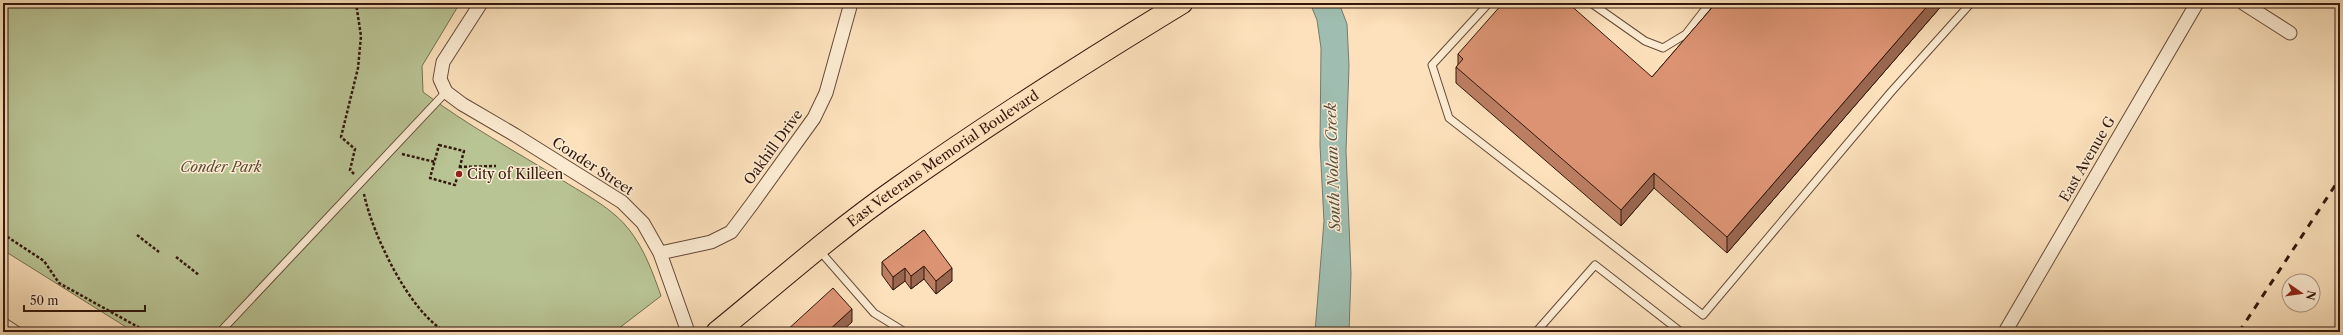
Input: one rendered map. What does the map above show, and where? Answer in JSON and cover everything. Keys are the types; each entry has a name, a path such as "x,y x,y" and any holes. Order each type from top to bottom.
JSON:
{"main road":[{"name":"East Veterans Memorial Boulevard","path":"717,332 817,248 895,189 1056,80 1182,3"}],"street":[{"path":"446,92 440,79 443,62 481,3"},
{"name":"Oakhill Drive","path":"660,254 711,242 731,232 814,118 826,93 850,3"},
{"name":"East Avenue G","path":"2005,332 2197,3"},
{"path":"2243,3 2290,33"},
{"name":"Conder Street","path":"446,92 462,104 516,135 622,202 643,223 660,254 688,332"}],"lane":[{"path":"1489,3 1432,65 1449,118 1703,315 1891,92 1971,3"},
{"path":"1591,3 1644,42 1663,48 1686,34 1710,3"},
{"path":"220,332 446,92"},
{"path":"817,248 874,312 905,332"},
{"path":"1536,332 1595,265 1681,332"},
{"path":"3,321 20,332"}],"path":[{"path":"439,145 464,151 460,167 455,185 430,178 439,145"},
{"path":"392,151 435,162"},
{"path":"460,167 496,166"},
{"path":"3,234 44,261 59,283 147,332"},
{"path":"138,236 159,252"},
{"path":"176,258 199,275"}],"green space":[{"name":"Conder Park","path":"3,3 460,3 422,66 423,92 474,127 589,196 615,215 631,232 643,252 661,296 614,332 134,332 3,250"}],"water":[{"name":"South Nolan Creek","path":"1310,3 1339,3 1347,24 1349,66 1346,151 1351,274 1349,332 1315,332 1324,221 1320,145 1321,48 1317,20"}],"building":[{"path":"1503,3 1568,3 1652,77 1716,3 1930,3 1727,237 1654,173 1621,210 1456,67 1463,59 1458,54"},
{"path":"924,230 952,268 936,281 924,266 911,276 905,268 893,277 882,262"},
{"path":"833,288 852,309 827,332 785,332"}],"railway":[{"path":"2239,332 2340,178"}],"place":[{"name":"City of Killeen","path":"459,174"}]}
